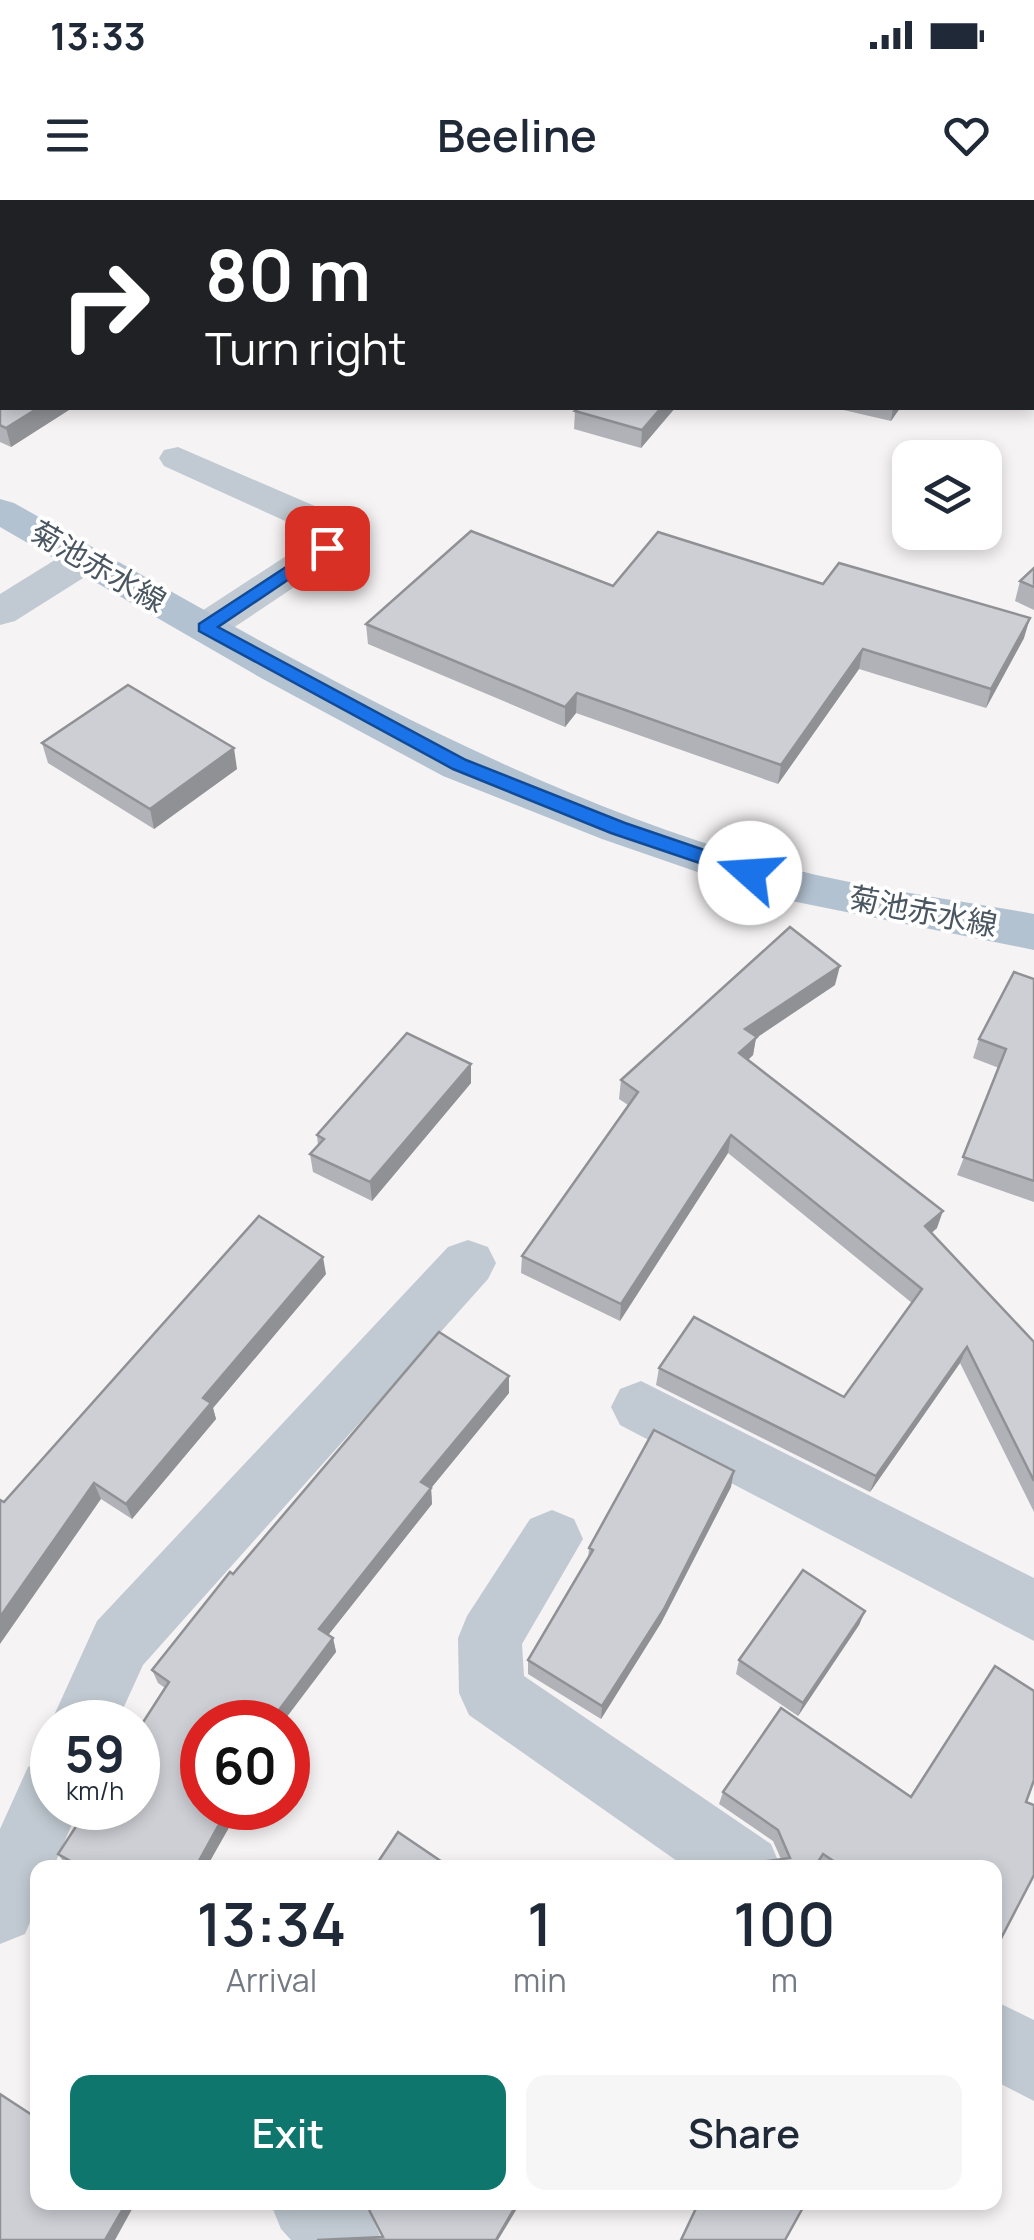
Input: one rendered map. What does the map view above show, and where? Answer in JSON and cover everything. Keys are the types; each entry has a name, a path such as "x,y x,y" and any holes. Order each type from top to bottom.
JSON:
{"main road":[{"name":"菊池赤水線","path":"0,511 459,765 618,828 784,884 1034,932"}],"street":[{"path":"178,458 324,524 327,548 206,628"},
{"path":"0,612 84,559"},
{"path":"94,1700 120,1642 468,1264"},
{"path":"641,1407 1034,1611"},
{"path":"552,1539 490,1638 492,1693 735,1860"},
{"path":"0,1909 35,1830"},
{"path":"1002,2042 1034,2064"},
{"path":"315,2210 343,2240"}],"building":[{"path":"0,410 35,410 6,428 0,425"},
{"path":"576,410 659,410 642,430"},
{"path":"471,531 613,586 658,532 823,584 839,563 1030,618 991,689 863,649 781,765 577,693 565,707 366,624"},
{"path":"1034,568 1034,587 1020,581"},
{"path":"128,685 234,748 150,809 42,743"},
{"path":"790,927 840,966 745,1029 757,1037 739,1053 943,1211 925,1226 1034,1342 1034,1481 967,1347 876,1476 659,1368 694,1317 844,1397 922,1289 731,1135 621,1304 522,1256 638,1092 621,1080"},
{"path":"1014,972 1034,979 1034,1181 963,1157 1006,1049 979,1039"},
{"path":"407,1033 471,1064 370,1182 310,1154 324,1139 317,1135"},
{"path":"259,1216 323,1257 203,1398 211,1403 126,1504 94,1483 0,1617 0,1500 4,1502"},
{"path":"439,1332 509,1376 421,1482 431,1488 319,1629 333,1638 286,1700 180,1700 180,1830 216,1830 199,1860 69,1860 58,1854 74,1830 160,1830 157,1700 169,1682 152,1670 230,1572 233,1574"},
{"path":"654,1430 734,1471 664,1609 602,1706 528,1660 593,1550 589,1548"},
{"path":"803,1570 865,1611 803,1703 739,1660"},
{"path":"995,1666 1034,1691 1034,1780 1026,1802 1034,1805 1034,1875 1002,1937 1002,1860 832,1860 823,1854 819,1860 775,1860 790,1858 778,1830 723,1792 781,1708 911,1797"},
{"path":"398,1832 439,1860 379,1860"},
{"path":"0,2094 30,2114 30,2210 122,2210 105,2240 0,2240"},
{"path":"369,2210 513,2210 496,2240 317,2240 383,2237"},
{"path":"695,2210 802,2210 785,2240 681,2240"}],"route":[{"path":"327,548 206,628 459,765 618,828 750,873"}]}
